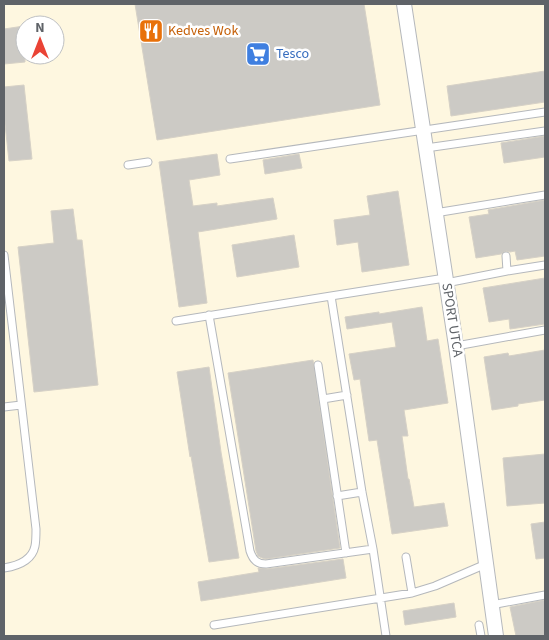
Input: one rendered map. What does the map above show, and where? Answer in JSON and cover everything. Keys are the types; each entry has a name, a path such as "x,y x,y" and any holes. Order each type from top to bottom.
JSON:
{"street":[{"name":"SPORT UTCA","path":"404,4 456,346 496,636"}],"lane":[{"path":"230,159 545,112"},
{"path":"426,148 545,131"},
{"path":"128,165 148,162"},
{"path":"435,213 545,195"},
{"path":"4,255 36,530 35,547 31,556 20,565 4,568"},
{"path":"506,256 507,271"},
{"path":"176,321 545,265"},
{"path":"331,296 386,636"},
{"path":"208,315 250,551 254,559 261,564 266,564 373,549"},
{"path":"456,346 545,330"},
{"path":"318,365 346,553"},
{"path":"323,399 347,395"},
{"path":"4,408 21,406"},
{"path":"337,496 362,492"},
{"path":"406,557 412,592"},
{"path":"214,625 412,592 435,586 486,564"},
{"path":"491,605 545,595"},
{"path":"479,625 480,636"}],"shaded area":[{"path":"4,4 545,4 545,636 4,636"}],"building":[{"name":"Tesco","path":"135,4 364,4 380,105 157,140"},
{"path":"15,27 15,63 4,64 4,29"},
{"path":"545,71 545,102 451,116 447,86"},
{"path":"24,85 32,159 9,161 4,115 4,87"},
{"path":"545,136 545,157 504,163 501,143"},
{"path":"217,154 220,175 189,180 193,206 217,203 217,206 273,198 277,219 198,232 207,303 179,307 159,162"},
{"path":"299,154 302,168 265,174 263,160"},
{"path":"398,191 409,265 362,272 358,242 337,245 334,220 370,215 367,196"},
{"path":"545,200 545,256 517,260 515,251 506,251 501,254 476,258 469,217 489,214 488,210"},
{"path":"73,209 77,240 82,240 98,385 34,392 18,247 54,243 51,211"},
{"path":"294,235 299,267 237,277 232,245"},
{"path":"545,278 545,324 510,329 509,319 489,322 483,288"},
{"path":"422,307 427,341 438,339 448,403 404,410 408,436 402,436 414,507 444,503 448,526 392,534 377,440 369,441 360,379 354,380 349,354 396,347 392,322 347,329 345,317"},
{"path":"545,350 545,400 492,410 484,357 508,353 509,356"},
{"path":"313,360 340,548 266,559 258,556 256,551 228,373"},
{"path":"209,367 239,558 209,562 177,372"},
{"path":"545,454 545,503 507,506 503,458"},
{"path":"545,522 545,558 536,559 531,524"},
{"path":"343,559 346,578 201,601 198,582 259,572 258,568 267,569"},
{"path":"545,600 545,636 516,636 510,607"},
{"path":"454,603 456,617 405,625 403,611"}],"place":[{"name":"Kedves Wok","path":"151,31"},
{"name":"Tesco","path":"258,54"}]}
